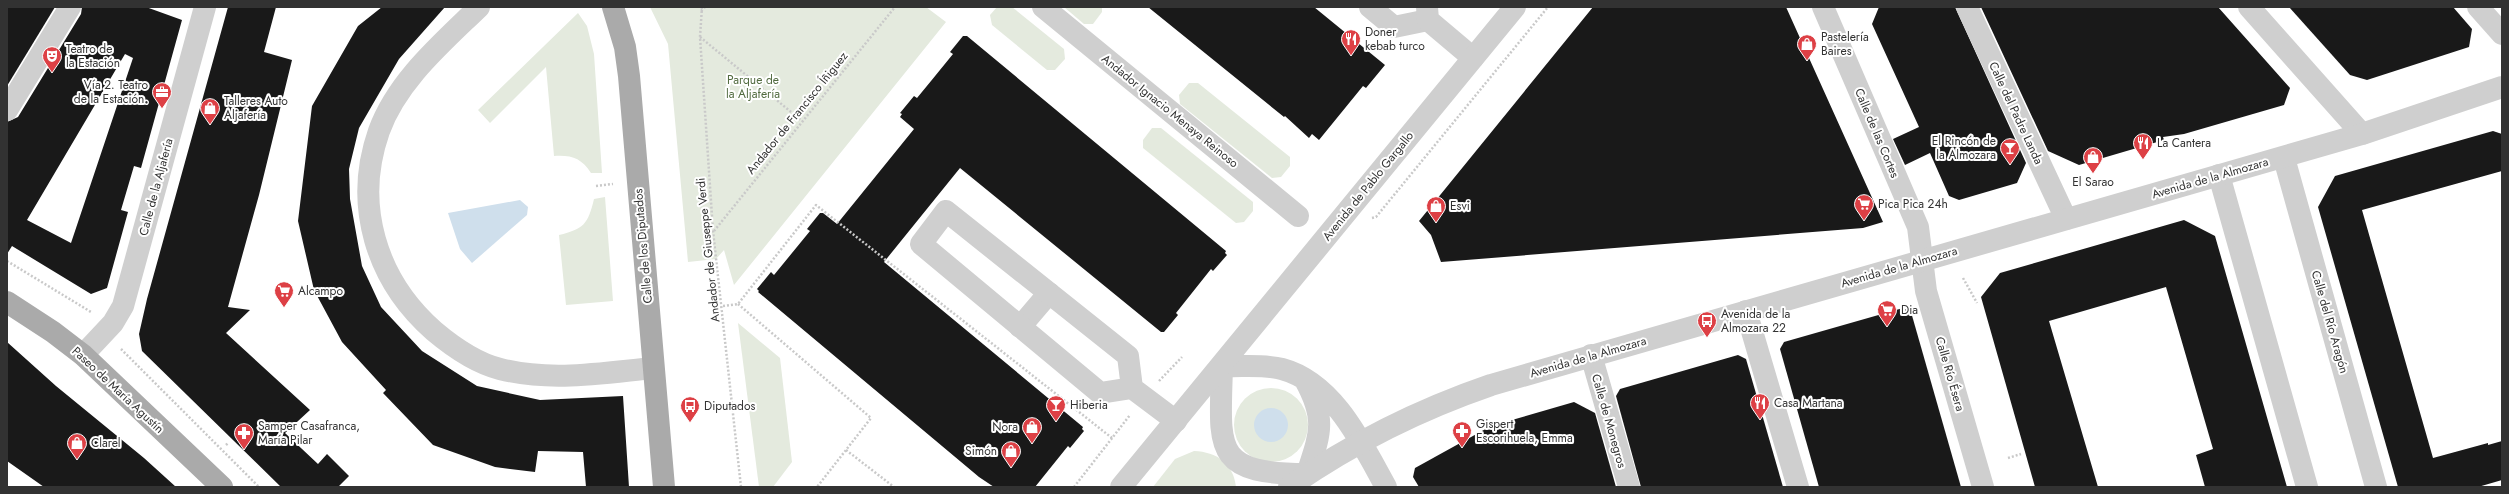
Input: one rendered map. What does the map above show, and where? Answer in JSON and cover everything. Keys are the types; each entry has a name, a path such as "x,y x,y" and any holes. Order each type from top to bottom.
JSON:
{"main road":[{"name":"Calle de los Diputados","path":"613,7 622,33 629,76 664,487"},
{"name":"Paseo de María Agustín","path":"7,302 53,332 83,355 222,487"}],"street":[{"path":"7,110 70,7"},
{"name":"Calle de la Aljafería","path":"83,355 113,323 122,306 204,7"},
{"path":"479,7 410,79 390,108 380,130 372,157 370,205 374,238 387,273 408,305 445,341 479,361 498,369 536,376 554,377 653,368"},
{"name":"Andador Ignacio Menaya Reinoso","path":"1042,7 1298,216"},
{"path":"1370,7 1394,27 1427,14 1473,58"},
{"name":"Avenida de Pablo Gargallo","path":"1121,487 1222,366 1515,7"},
{"name":"Calle de las Cortes","path":"1823,7 1918,227 1921,261"},
{"name":"Calle del Padre Landa","path":"1967,7 2066,219"},
{"path":"2249,7 2362,134"},
{"path":"2478,7 2502,34"},
{"name":"Avenida de la Almozara","path":"1289,487 1307,474 1398,421 1455,397 1591,356 2066,219 2284,158 2362,134 2502,87"},
{"name":"Calle del Río Aragón","path":"2284,158 2376,487"},
{"path":"2219,176 2307,487"},
{"path":"1132,388 1128,356 946,212 921,244 1100,393 1132,388 1176,421"},
{"name":"Calle Río Ésera","path":"1921,261 1926,291 1983,487"},
{"path":"1020,327 1049,293"},
{"path":"1746,312 1798,487"},
{"name":"Calle de Monegros","path":"1591,356 1629,487"},
{"path":"1305,380 1318,408 1320,421 1319,438 1307,474 1262,472 1249,469 1230,454 1220,433 1222,366 1275,368 1293,373 1305,380 1318,389 1331,402 1360,442 1386,487"}],"path":[{"name":"Andador de Giuseppe Verdi","path":"701,7 700,37 713,231 723,306 741,487"},
{"path":"701,12 705,7"},
{"name":"Andador de Francisco Íñiguez","path":"713,231 895,7"},
{"name":"Avenida de Pablo Gargallo","path":"1370,219 1376,218 1548,7"},
{"path":"700,37 802,121"},
{"path":"596,186 613,184"},
{"path":"723,306 738,304 816,205 1112,438 1074,487"},
{"path":"7,261 92,312"},
{"path":"1964,278 1977,303"},
{"path":"738,304 871,418 817,487"},
{"path":"118,345 128,359 259,487"},
{"path":"846,450 894,487"},
{"path":"2008,458 2021,454"}],"green space":[{"name":"Parque de la Aljafería","path":"650,7 926,7 946,22 734,285 724,250 716,259 688,262 668,44"},
{"path":"997,7 1012,7 1064,49 1065,59 1055,70 1047,70 992,25 990,15"},
{"path":"1064,7 1102,7 1102,12 1093,24 1084,24"},
{"path":"578,13 587,26 594,54 602,173 591,173 584,164 576,158 554,156 546,67 490,123 478,110"},
{"path":"1189,83 1198,83 1290,157 1290,166 1281,177 1272,178 1180,104 1179,95"},
{"path":"1152,128 1161,128 1253,202 1253,211 1244,222 1236,223 1143,148 1143,140"},
{"path":"605,197 613,301 566,305 559,235 579,228 584,224 590,214 594,199"},
{"path":"738,323 780,358 792,462 773,487 759,487"},
{"path":"1271,388 1285,391 1297,399 1305,411 1308,425 1305,439 1297,451 1285,459 1271,462 1257,459 1245,451 1237,439 1234,425 1237,411 1245,399 1257,391"},
{"path":"1194,451 1210,454 1222,460 1231,471 1236,487 1153,487 1175,459"}],"water":[{"path":"520,200 528,207 527,215 472,263 460,249 448,213"},
{"path":"1268,408 1274,408 1283,413 1287,419 1287,431 1283,437 1274,442 1268,442 1259,437 1254,428 1254,422 1259,413"}],"building":[{"path":"7,7 55,7 7,86"},
{"path":"82,7 146,7 182,20 141,168 134,166 121,210 128,212 107,288 91,294 12,246 7,254 7,122 18,117 81,14","holes":["125,54 133,58 71,243 27,220"]},
{"path":"228,7 276,7 264,52 292,60 259,195 228,307 250,310 226,333 310,410 285,433 318,464 327,454 349,476 338,487 281,487 142,351 139,334 147,299"},
{"path":"382,7 445,7 399,59 359,128 349,169 350,199 362,266 381,307 422,351 477,386 540,400 623,396 629,487 586,487 583,452 538,451 535,472 495,467 433,445 383,393 386,390 342,342 314,290 298,221 312,106 358,26"},
{"path":"1148,7 1314,7 1385,65 1366,88 1363,86 1319,140 1312,134 1309,138 1285,116 1284,117"},
{"path":"1593,7 1786,7 1883,222 1863,228 1441,262 1431,235 1419,221"},
{"path":"1879,7 1955,7 2026,163 2017,183 1959,200 1949,196 1930,153 1905,165 1893,139 1919,127 1872,24"},
{"path":"1981,7 2218,7 2290,88 2284,105 2184,134 2163,137 2164,140 2079,165 2048,151"},
{"path":"2289,7 2453,7 2472,29 2469,47 2367,80 2350,75"},
{"path":"963,36 967,36 1226,251 1225,253 1227,255 1213,271 1211,269 1176,313 1178,315 1164,332 1161,332 960,168 884,262 1083,427 1082,429 1084,431 1070,448 1068,446 1035,487 994,487 979,477 758,292 759,291 757,289 771,272 774,275 810,231 807,229 820,213 823,213 837,224 914,129 900,117 902,114 900,113 914,96 917,98 931,81 953,54 950,52"},
{"path":"2493,131 2502,134 2502,171 2362,210 2433,458 2488,443 2488,445 2502,441 2502,480 2478,487 2398,487 2318,207 2335,176"},
{"path":"2184,220 2215,236 2287,487 2205,487 2196,455 2213,449 2166,287 2049,321 2098,487 2035,487 1981,297 2000,273"},
{"path":"1903,308 1911,312 1961,487 1819,487 1780,349 1784,342"},
{"path":"7,342 56,386 144,458 176,487 44,487 7,461"},
{"path":"1738,355 1746,359 1783,487 1641,487 1616,396 1620,389"},
{"path":"1574,402 1595,413 1616,487 1419,487 1413,477 1415,468 1491,426"}],"place":[{"name":"Doner kebab turco","path":"1351,56"},
{"name":"Pastelería Baires","path":"1807,61"},
{"name":"Teatro de la Estación","path":"52,73"},
{"name":"Vía 2. Teatro de la Estación.","path":"162,109"},
{"name":"Talleres Auto Aljafería","path":"210,125"},
{"name":"La Cantera","path":"2143,160"},
{"name":"El Rincón de la Almozara","path":"2010,165"},
{"name":"El Sarao","path":"2093,174"},
{"name":"Pica Pica 24h","path":"1864,221"},
{"name":"Esvi","path":"1436,223"},
{"name":"Alcampo","path":"284,308"},
{"name":"Dia","path":"1887,327"},
{"name":"Avenida de la Almozara 22","path":"1707,338"},
{"name":"Casa Martana","path":"1760,420"},
{"name":"Hiberia","path":"1056,422"},
{"name":"Diputados","path":"690,423"},
{"name":"Nora","path":"1032,444"},
{"name":"Gispert Escorihuela, Emma","path":"1462,448"},
{"name":"Samper Casafranca, María Pilar","path":"244,450"},
{"name":"Clarel","path":"77,460"},
{"name":"Simón","path":"1011,468"}]}
